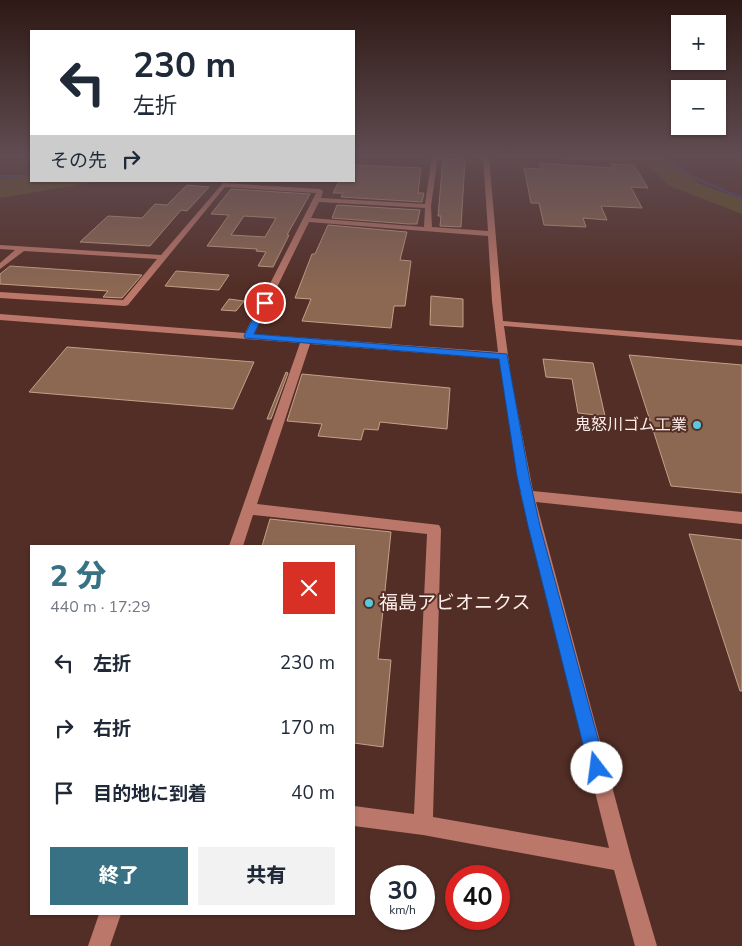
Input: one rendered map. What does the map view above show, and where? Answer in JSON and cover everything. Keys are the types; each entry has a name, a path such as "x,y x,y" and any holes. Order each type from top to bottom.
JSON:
{"street":[{"path":"0,295 125,304 210,200"},
{"path":"248,336 317,200"},
{"path":"320,200 428,206"},
{"path":"428,229 429,200"},
{"path":"489,200 503,356 528,496 622,861 646,946"},
{"path":"307,220 492,234"},
{"path":"0,247 162,257"},
{"path":"0,267 23,248"},
{"path":"0,317 503,356"},
{"path":"499,323 742,343"},
{"path":"236,545 306,341"},
{"path":"528,496 742,518"},
{"path":"248,509 434,528 423,825"},
{"path":"355,816 423,825 622,861"},
{"path":"99,946 110,915"}],"shaded area":[{"path":"706,200 742,200 742,214"}],"building":[{"path":"172,200 197,200 187,211 181,210 150,246 80,242 108,216 142,218 155,204 167,205"},
{"path":"222,200 307,200 287,235 289,235 273,267 258,266 266,252 256,251 257,249 207,246 229,215 211,214","holes":["244,216 276,218 265,237 231,235"]},
{"path":"392,200 422,200 422,202"},
{"path":"439,200 463,200 461,227 440,226 441,216 438,216"},
{"path":"530,200 638,200 642,208 601,206 607,220 583,218 586,227 544,225 539,203 531,203"},
{"path":"337,205 420,210 417,224 409,224 332,218"},
{"path":"328,225 407,232 400,260 411,261 405,306 394,306 391,328 302,321 311,299 295,298 312,254 315,254"},
{"path":"10,266 142,275 122,298 103,297 108,291 0,284 0,274"},
{"path":"176,271 229,275 219,290 165,286"},
{"path":"431,296 463,299 463,327 430,325"},
{"path":"229,299 244,301 236,311 221,310"},
{"path":"67,347 254,362 233,409 29,392"},
{"name":"鬼怒川ゴム工業","path":"629,355 742,365 742,493 671,486"},
{"path":"543,359 593,363 605,416 578,413 572,379 546,377"},
{"path":"286,372 288,373 271,419 267,419"},
{"path":"302,374 450,388 447,429 380,422 378,430 364,429 361,440 318,436 322,424 287,421"},
{"name":"福島アビオニクス","path":"270,519 391,532 378,659 391,660 383,747 355,743 355,545 262,545"},
{"path":"689,534 742,540 742,691 740,691"}],"place":[{"name":"鬼怒川ゴム工業","path":"697,425"},
{"name":"福島アビオニクス","path":"369,603"}],"route":[{"path":"265,303 248,336 503,356 523,476 534,526 597,768"}]}
